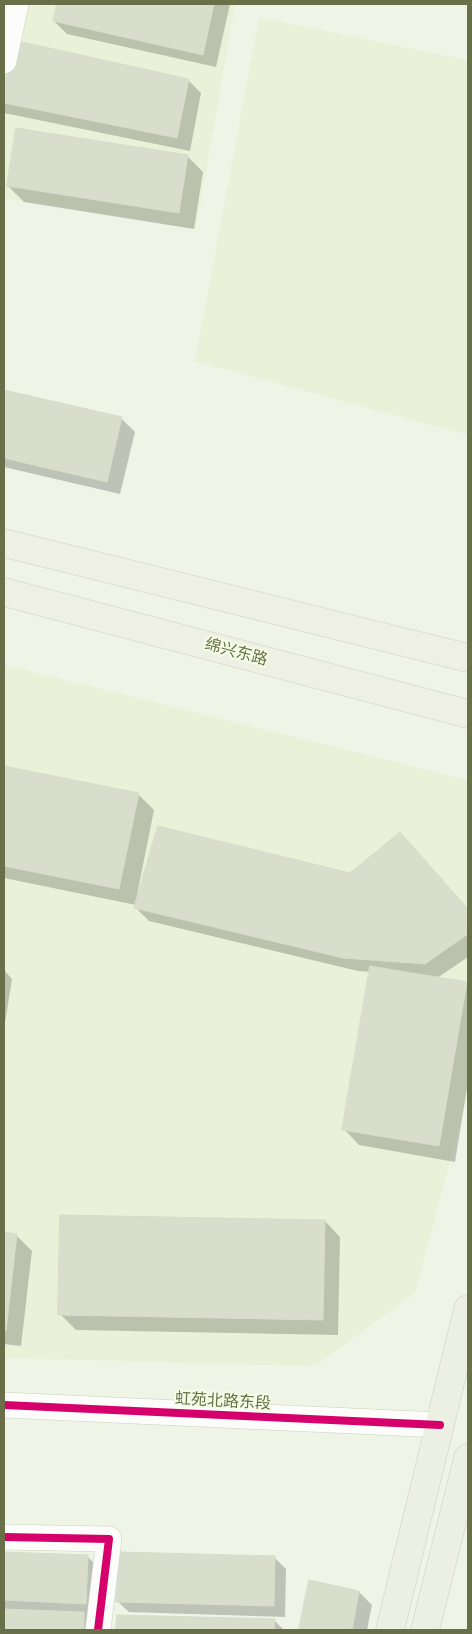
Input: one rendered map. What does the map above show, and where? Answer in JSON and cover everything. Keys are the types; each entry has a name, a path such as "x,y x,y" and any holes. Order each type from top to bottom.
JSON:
{"highway":[{"path":"4,543 468,658"},
{"name":"绵兴东路","path":"4,592 468,714"}],"main road":[{"path":"390,1630 468,1309"},
{"path":"425,1630 465,1487 468,1458"}],"street":[{"path":"4,61 16,4"},
{"name":"虹苑北路东段","path":"4,1406 440,1425"},
{"path":"4,1537 109,1539 98,1630"}],"shaded area":[{"path":"4,4 235,4 196,229 4,198"},
{"path":"259,18 468,60 468,435 195,361"},
{"path":"4,665 468,780 468,1094 415,1293 315,1366 4,1358"}],"building":[{"path":"57,4 214,4 203,55 53,21"},
{"path":"4,38 189,79 177,138 4,103"},
{"path":"16,128 188,155 179,213 7,186"},
{"path":"4,390 122,417 107,482 4,458"},
{"path":"4,766 139,793 119,889 4,866"},
{"path":"158,826 350,873 400,832 468,909 468,934 425,964 343,958 134,908"},
{"path":"370,966 467,982 439,1146 342,1130"},
{"path":"60,1215 325,1220 323,1320 58,1315"},
{"path":"4,1232 17,1234 6,1331 4,1330"},
{"path":"4,1552 88,1555 86,1604 4,1600"},
{"path":"118,1552 275,1556 274,1606 116,1602"},
{"path":"309,1580 359,1591 352,1630 299,1630"},
{"path":"4,1609 84,1612 84,1630 4,1630"},
{"path":"117,1615 275,1619 274,1630 116,1630"}],"cycle path":[{"path":"4,1405 440,1425"},
{"path":"4,1537 109,1539 98,1630"}]}
